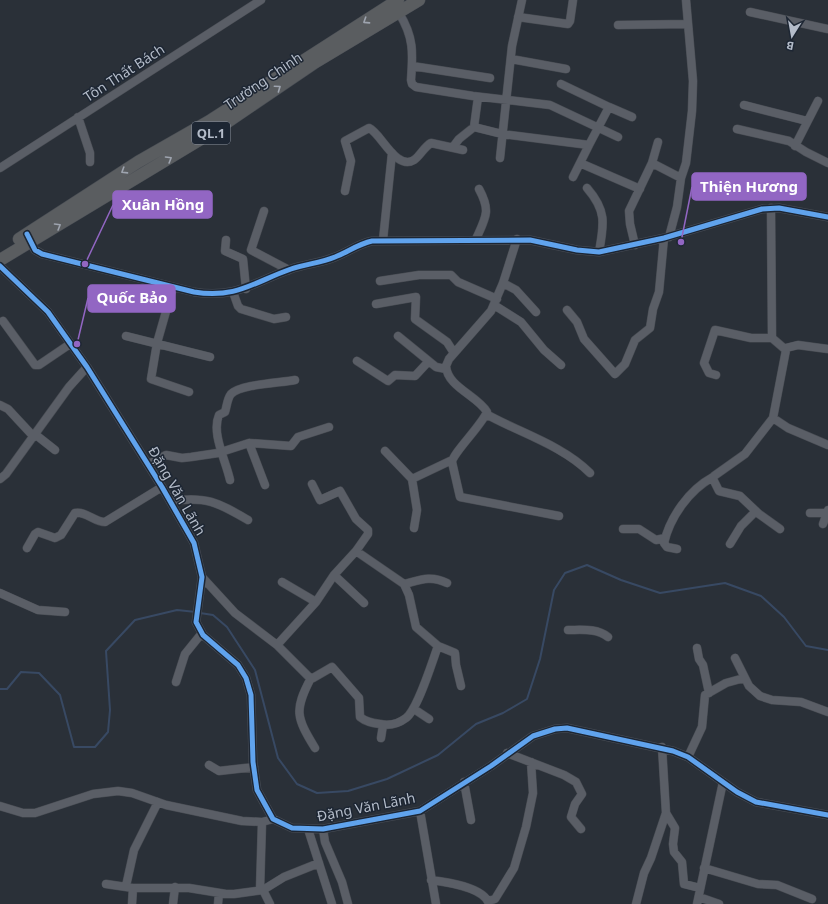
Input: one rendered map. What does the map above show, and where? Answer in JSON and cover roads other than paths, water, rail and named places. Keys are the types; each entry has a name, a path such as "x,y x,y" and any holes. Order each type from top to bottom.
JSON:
{"highway":[{"name":"Trường Chinh","path":"0,260 28,238 126,169 208,122 398,0"},
{"name":"Trường Chinh","path":"0,251 28,238 214,131 314,63 419,0"}],"street":[{"name":"Tôn Thất Bách","path":"0,168 261,0"},
{"path":"500,158 511,59 522,0"},
{"path":"518,17 568,24 570,21 572,0"},
{"path":"566,310 577,322 584,339 615,374 625,364 635,340 650,328 653,309 659,292 666,237 678,207 681,178 686,163 692,111 693,81 686,0"},
{"path":"750,12 828,29"},
{"path":"399,13 409,29 412,44 411,80 412,84 416,87 478,97 507,99 550,105 618,137"},
{"path":"618,25 688,24"},
{"path":"511,59 566,69"},
{"path":"412,66 490,78"},
{"path":"561,84 632,117"},
{"path":"453,147 459,139 474,127 478,97"},
{"path":"795,146 818,100"},
{"path":"744,105 807,120"},
{"path":"573,177 608,107"},
{"path":"78,117 90,153 90,162"},
{"path":"474,127 502,134 589,145"},
{"path":"345,191 351,162 345,140 370,128 392,153 401,160 411,161 431,143 463,150"},
{"path":"738,129 789,141 795,146 828,163"},
{"path":"635,245 630,224 629,211 652,163 658,142"},
{"path":"383,240 392,153"},
{"path":"580,163 640,189"},
{"path":"652,163 681,178"},
{"path":"587,188 597,200 602,213 603,224 599,252"},
{"path":"476,239 487,213 485,201 479,189"},
{"path":"28,238 35,250 42,254 210,295 246,289 289,270 336,257 361,244 383,240 421,242 476,239 517,239 537,241 577,250 599,252 635,245 752,211 771,208 779,208 828,217"},
{"path":"771,208 772,338"},
{"path":"246,289 243,259 251,250 264,211"},
{"path":"446,369 449,359 486,317 495,302 503,283 517,239"},
{"path":"226,240 225,251 243,259"},
{"path":"251,250 289,270"},
{"name":"Đặng Văn Lãnh","path":"0,266 48,312 87,367 162,487 194,543 202,577 196,622 202,633"},
{"path":"380,281 419,275 451,275 458,282 495,302 521,322 544,350 561,365"},
{"path":"503,283 516,290 536,312"},
{"path":"173,287 158,343 151,378 189,392"},
{"path":"233,292 238,306 241,309 274,319 286,317"},
{"path":"376,304 416,297 415,319 447,342 454,353"},
{"path":"3,321 35,365 39,365 70,344"},
{"path":"716,375 709,373 704,363 715,330 752,338 772,338 786,348 798,345 828,349"},
{"path":"126,336 210,357"},
{"path":"398,336 428,362 436,367 446,369 456,384 486,410 486,414 567,455 582,465 590,473"},
{"path":"677,549 667,547 664,544 675,514 707,480 745,454 773,418 786,348"},
{"path":"357,361 388,381 395,375 415,376 428,362"},
{"path":"0,479 6,474 35,436 69,387 87,367"},
{"path":"230,480 217,432 218,417 225,412 228,401 233,393 246,386 295,380"},
{"path":"0,405 8,409 35,436 55,450"},
{"path":"412,479 452,460 469,440 486,414"},
{"path":"773,418 788,428 828,445"},
{"path":"148,464 166,454 182,458 222,452 249,444 291,446 298,437 329,427"},
{"path":"249,444 265,485"},
{"path":"384,452 412,479 417,510 414,528"},
{"path":"452,460 460,497 559,516"},
{"path":"713,477 713,481 719,491 740,496 756,511 780,529"},
{"path":"277,645 316,602 334,575 367,538 368,530 356,519 340,491 320,500 312,484"},
{"path":"27,548 35,534 38,532 55,538 61,535 75,513 80,512 94,520 105,522 162,487"},
{"path":"170,501 195,499 219,503 248,520"},
{"path":"730,544 742,526 756,511"},
{"path":"810,513 828,511 823,524"},
{"path":"623,529 639,528 656,540 665,538"},
{"path":"356,551 404,584 409,595 416,627 438,646 455,653 460,686"},
{"path":"334,575 364,603"},
{"path":"202,577 236,613 277,645 311,678"},
{"path":"404,584 429,578 439,579 447,583"},
{"path":"282,582 316,602"},
{"path":"0,593 38,610 65,612"},
{"path":"568,630 594,630 603,632 608,637"},
{"path":"0,806 23,813 35,813 93,794 118,791 132,793 158,802 210,815 262,822 273,819 257,790 254,767 251,695 246,678 238,665 202,633 185,654 176,682"},
{"path":"315,748 303,729 298,706 311,678 332,667 360,698 360,717 364,721 383,725 394,725 406,718 414,709 438,646"},
{"path":"697,648 705,670 709,693"},
{"path":"735,658 744,678 754,692 765,698 801,702 828,712"},
{"path":"688,757 700,735 704,698 709,693 726,683 744,678"},
{"path":"414,709 429,719"},
{"path":"381,738 383,725"},
{"name":"Đặng Văn Lãnh","path":"273,819 292,828 323,829 420,811 533,736 561,728 600,734 662,747 688,757 745,797 756,802 828,815"},
{"path":"636,904 644,873 653,852 666,813 662,747"},
{"path":"507,753 564,775 579,786 582,794 571,815 573,820 581,829"},
{"path":"431,880 458,884 473,890 488,902 495,899 514,868 533,798 534,786 531,762"},
{"path":"209,765 219,771 254,767"},
{"path":"464,782 471,820"},
{"path":"699,896 723,782"},
{"path":"132,904 130,887 134,850 158,802"},
{"path":"420,811 436,904"},
{"path":"666,813 675,828 673,844 674,852 682,862 684,884 699,896 719,904"},
{"path":"262,822 261,890 270,904"},
{"path":"308,829 332,904"},
{"path":"323,829 324,842 342,882 348,904"},
{"path":"106,884 130,887 174,888 234,894 261,890 284,877 319,863"},
{"path":"704,868 758,884 777,885 812,899"},
{"path":"173,904 174,888"},
{"path":"218,904 219,893"}],"waterway":[{"path":"200,613 213,615 227,627 255,670 278,758 297,784 317,793 348,791 387,779 438,755 476,724 503,713 527,699 540,659 554,590 565,573 587,565 621,580 660,593 725,583 761,596 784,617 806,646 828,650"},
{"path":"0,689 7,689 21,672 39,673 60,695 74,747 95,747 108,732 110,710 106,651 135,620 177,610 196,612"}],"place":[{"name":"Thiện Hương","path":"681,242"},
{"name":"Xuân Hồng","path":"85,264"},
{"name":"Quốc Bảo","path":"77,344"}]}
